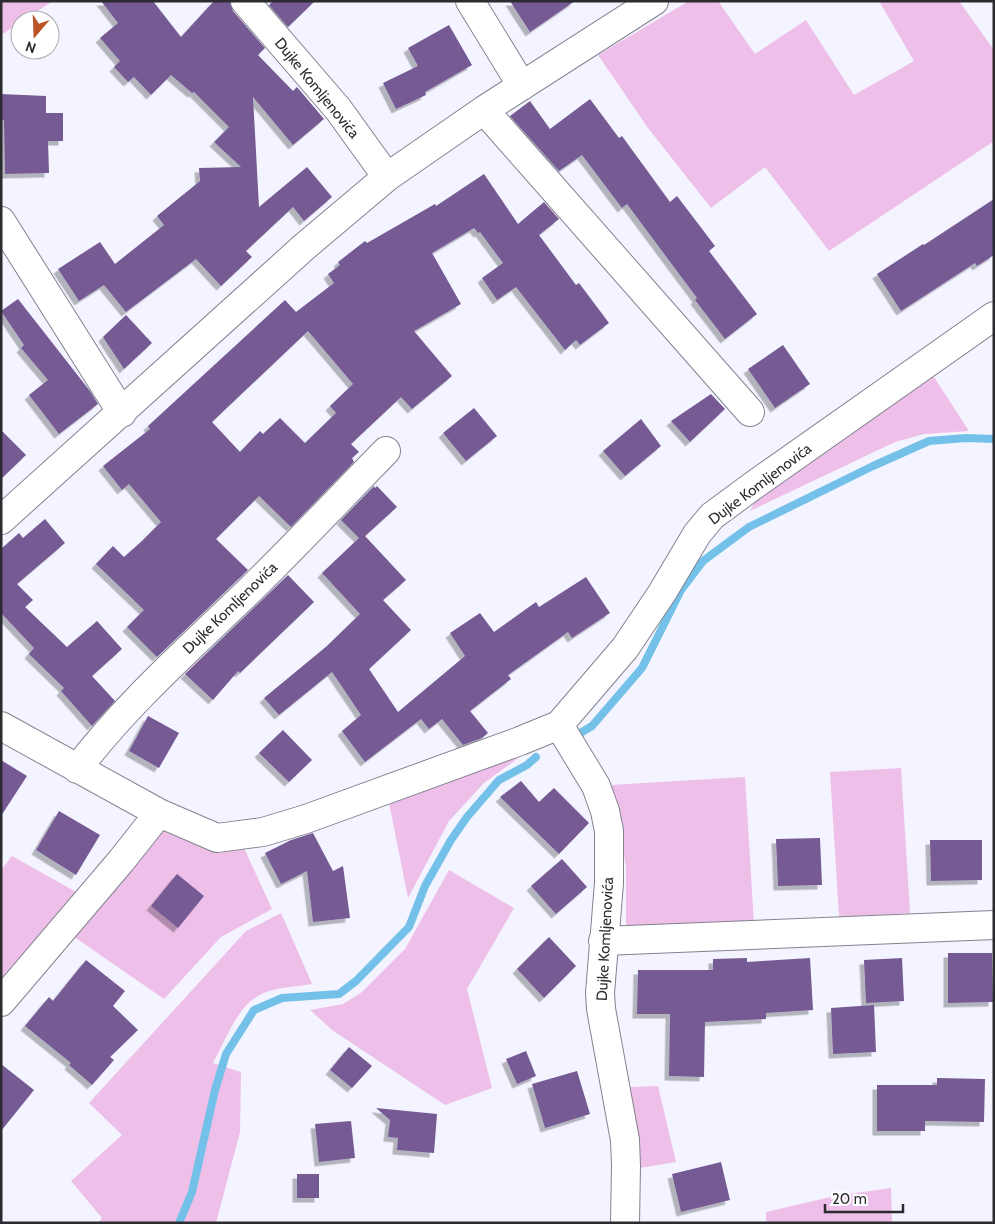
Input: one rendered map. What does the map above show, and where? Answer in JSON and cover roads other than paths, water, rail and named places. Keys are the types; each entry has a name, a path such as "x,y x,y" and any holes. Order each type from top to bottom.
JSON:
{"street":[{"name":"Dujke Komljenovića","path":"245,1 338,109 387,176"},
{"path":"470,1 522,86"},
{"path":"1,520 122,413 304,247 387,176 484,110 654,1"},
{"path":"484,110 750,412"},
{"path":"1,221 122,413"},
{"name":"Dujke Komljenovića","path":"1,726 159,813 217,838 263,832 306,819 559,725 625,648 662,593 697,534 712,516 754,484 994,316"},
{"name":"Dujke Komljenovića","path":"77,769 99,740 136,699 253,587 386,451"},
{"name":"Dujke Komljenovića","path":"559,725 596,786 605,811 609,831 609,883 600,993 601,1008 625,1140 625,1223"},
{"path":"1,1002 121,861 159,813"},
{"path":"604,941 994,924"}],"waterway":[{"path":"577,735 592,726 642,668 681,590 703,561 749,527 873,466 929,441 966,438 994,439"},
{"path":"179,1223 192,1192 215,1090 226,1054 254,1010 282,998 339,994 356,981 409,927 425,886 451,840 467,817 499,780 527,765 536,757"}]}
